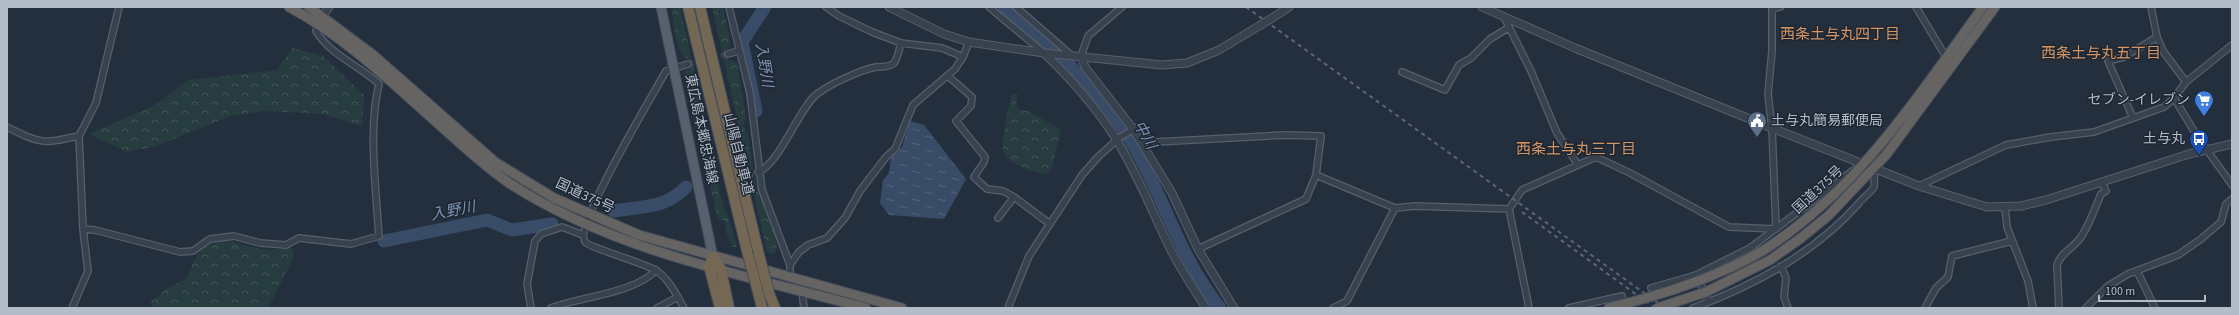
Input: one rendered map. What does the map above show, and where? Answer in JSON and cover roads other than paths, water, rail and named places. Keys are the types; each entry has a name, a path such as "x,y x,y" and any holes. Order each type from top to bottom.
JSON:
{"highway":[{"name":"国道375号","path":"289,7 321,19 372,54 495,162 554,198 639,235 711,261"},
{"name":"国道375号","path":"309,7 366,60 489,168 549,207 586,226 637,246 790,277 902,308"},
{"name":"山陽自動車道","path":"688,7 762,308"},
{"name":"山陽自動車道","path":"700,7 759,255 774,308"},
{"name":"国道375号","path":"1608,308 1704,280 1738,265 1795,230 1829,201 1865,165 1983,7"},
{"name":"国道375号","path":"1657,308 1706,292 1770,260 1801,238 1828,216 1886,156 1995,7"},
{"path":"711,261 721,269 866,308"},
{"path":"711,261 720,308"},
{"path":"721,269 729,308"}],"main road":[{"name":"東広島本郷忠海線","path":"661,7 675,69 711,261"}],"street":[{"path":"72,308 88,271 83,229 79,136 96,102 119,7"},
{"path":"83,229 95,230 180,252 193,251 210,239 234,236 260,243 286,245 299,238 351,244 379,236 375,141 375,103 379,84 368,73 322,41 316,31 321,19 329,7"},
{"path":"729,7 738,51 750,93 758,172 769,210 790,265 790,277"},
{"path":"826,7 839,16 872,32 901,43 942,48 963,57"},
{"path":"889,7 944,34 969,42 1044,53 1162,65 1187,63 1219,50 1289,7"},
{"path":"989,7 1044,53 1071,80 1118,139 1174,257 1206,308"},
{"path":"1016,7 1072,55"},
{"path":"1122,7 1115,9 1088,36 1081,56 1085,66 1131,130 1172,193 1198,249 1234,308"},
{"path":"1482,7 1575,48 1874,169 1919,186 1987,207 2005,207 2046,200 2206,148 2232,144"},
{"path":"1776,229 1772,128 1768,94 1772,51 1772,8 1780,7"},
{"path":"1916,7 1946,57"},
{"path":"2151,7 2157,37 2163,51 2186,82"},
{"path":"1504,17 1508,28 1531,71 1557,133 1578,165"},
{"path":"1402,72 1445,90 1459,65 1471,58 1490,39 1508,28"},
{"path":"2133,118 2108,61 2124,57 2157,37"},
{"path":"790,265 799,252 808,245 826,238 844,218 860,191 886,157 895,149 913,105 948,76 963,57 969,42"},
{"path":"758,172 763,170 782,147 816,95 856,74 876,67 888,66 894,63 901,43"},
{"path":"1919,186 2006,145 2051,137 2094,132 2164,107 2174,98 2186,82 2232,45"},
{"path":"728,54 738,51"},
{"path":"684,308 678,297 656,270 617,254 589,246 584,242 583,235 589,214 610,172 666,71 688,64"},
{"path":"948,76 972,97 971,106 956,121 985,157 984,162 974,177 987,189 1003,191 1014,197 1050,224"},
{"path":"2174,98 2232,185"},
{"path":"7,127 37,141 47,143 79,136"},
{"path":"1008,308 1029,256 1082,176 1098,157 1118,139 1131,130 1137,127 1148,138 1156,142 1276,136 1321,136 1316,175 1306,199 1198,249"},
{"path":"1529,308 1509,209 1522,190 1596,157 1630,173 1730,227 1776,229"},
{"path":"1651,288 1696,275 1750,248 1843,176 1852,170 1865,165"},
{"path":"1692,308 1709,302 1781,266 1830,232 1850,214 1874,187 1874,169"},
{"path":"1316,175 1395,208 1415,206 1509,209"},
{"path":"2059,308 2057,265 2059,259 2077,244 2083,235 2101,194 2106,191 2102,183"},
{"path":"998,218 1014,197"},
{"path":"2086,308 2108,286 2137,271 2178,255 2201,239 2221,222 2226,204 2232,199"},
{"path":"2005,207 2007,227 2028,282 2033,308"},
{"path":"1332,308 1347,301 1349,298 1395,208"},
{"path":"531,308 527,284 535,240 541,234 562,227 583,235"},
{"path":"1925,308 1936,288 1948,277 1952,256 2012,240"},
{"path":"1750,248 1764,275"},
{"path":"1781,266 1786,278 1784,297 1788,308"},
{"path":"551,308 612,292 651,276 656,270"},
{"path":"2137,271 2155,308"},
{"path":"1696,275 1709,302"},
{"path":"802,292 804,308"},
{"path":"1569,308 1622,296 1625,308"},
{"path":"657,308 678,297"}],"water":[{"path":"910,121 924,125 966,179 944,219 889,215 880,203 883,180 889,173 891,158 902,147"}],"waterway":[{"name":"入野川","path":"756,111 742,42 765,7"},
{"name":"中川","path":"1004,7 1062,58 1098,95 1114,115 1141,159 1186,255 1207,291 1220,308"},
{"name":"入野川","path":"614,211 662,203 678,194 686,187"},
{"name":"入野川","path":"384,241 487,220 512,230 552,224"}],"tunnel":[{"path":"688,64 728,54"}],"railway":[{"path":"1246,7 1665,308"},
{"path":"1522,212 1655,308"}],"place":[{"name":"セブン-イレブン","path":"2204,117"},
{"name":"土与丸簡易郵便局","path":"1757,138"},
{"name":"土与丸","path":"2199,156"}],"district":[{"name":"西条土与丸四丁目","path":"1840,34"},
{"name":"西条土与丸五丁目","path":"2101,53"},
{"name":"西条土与丸三丁目","path":"1576,149"}]}
